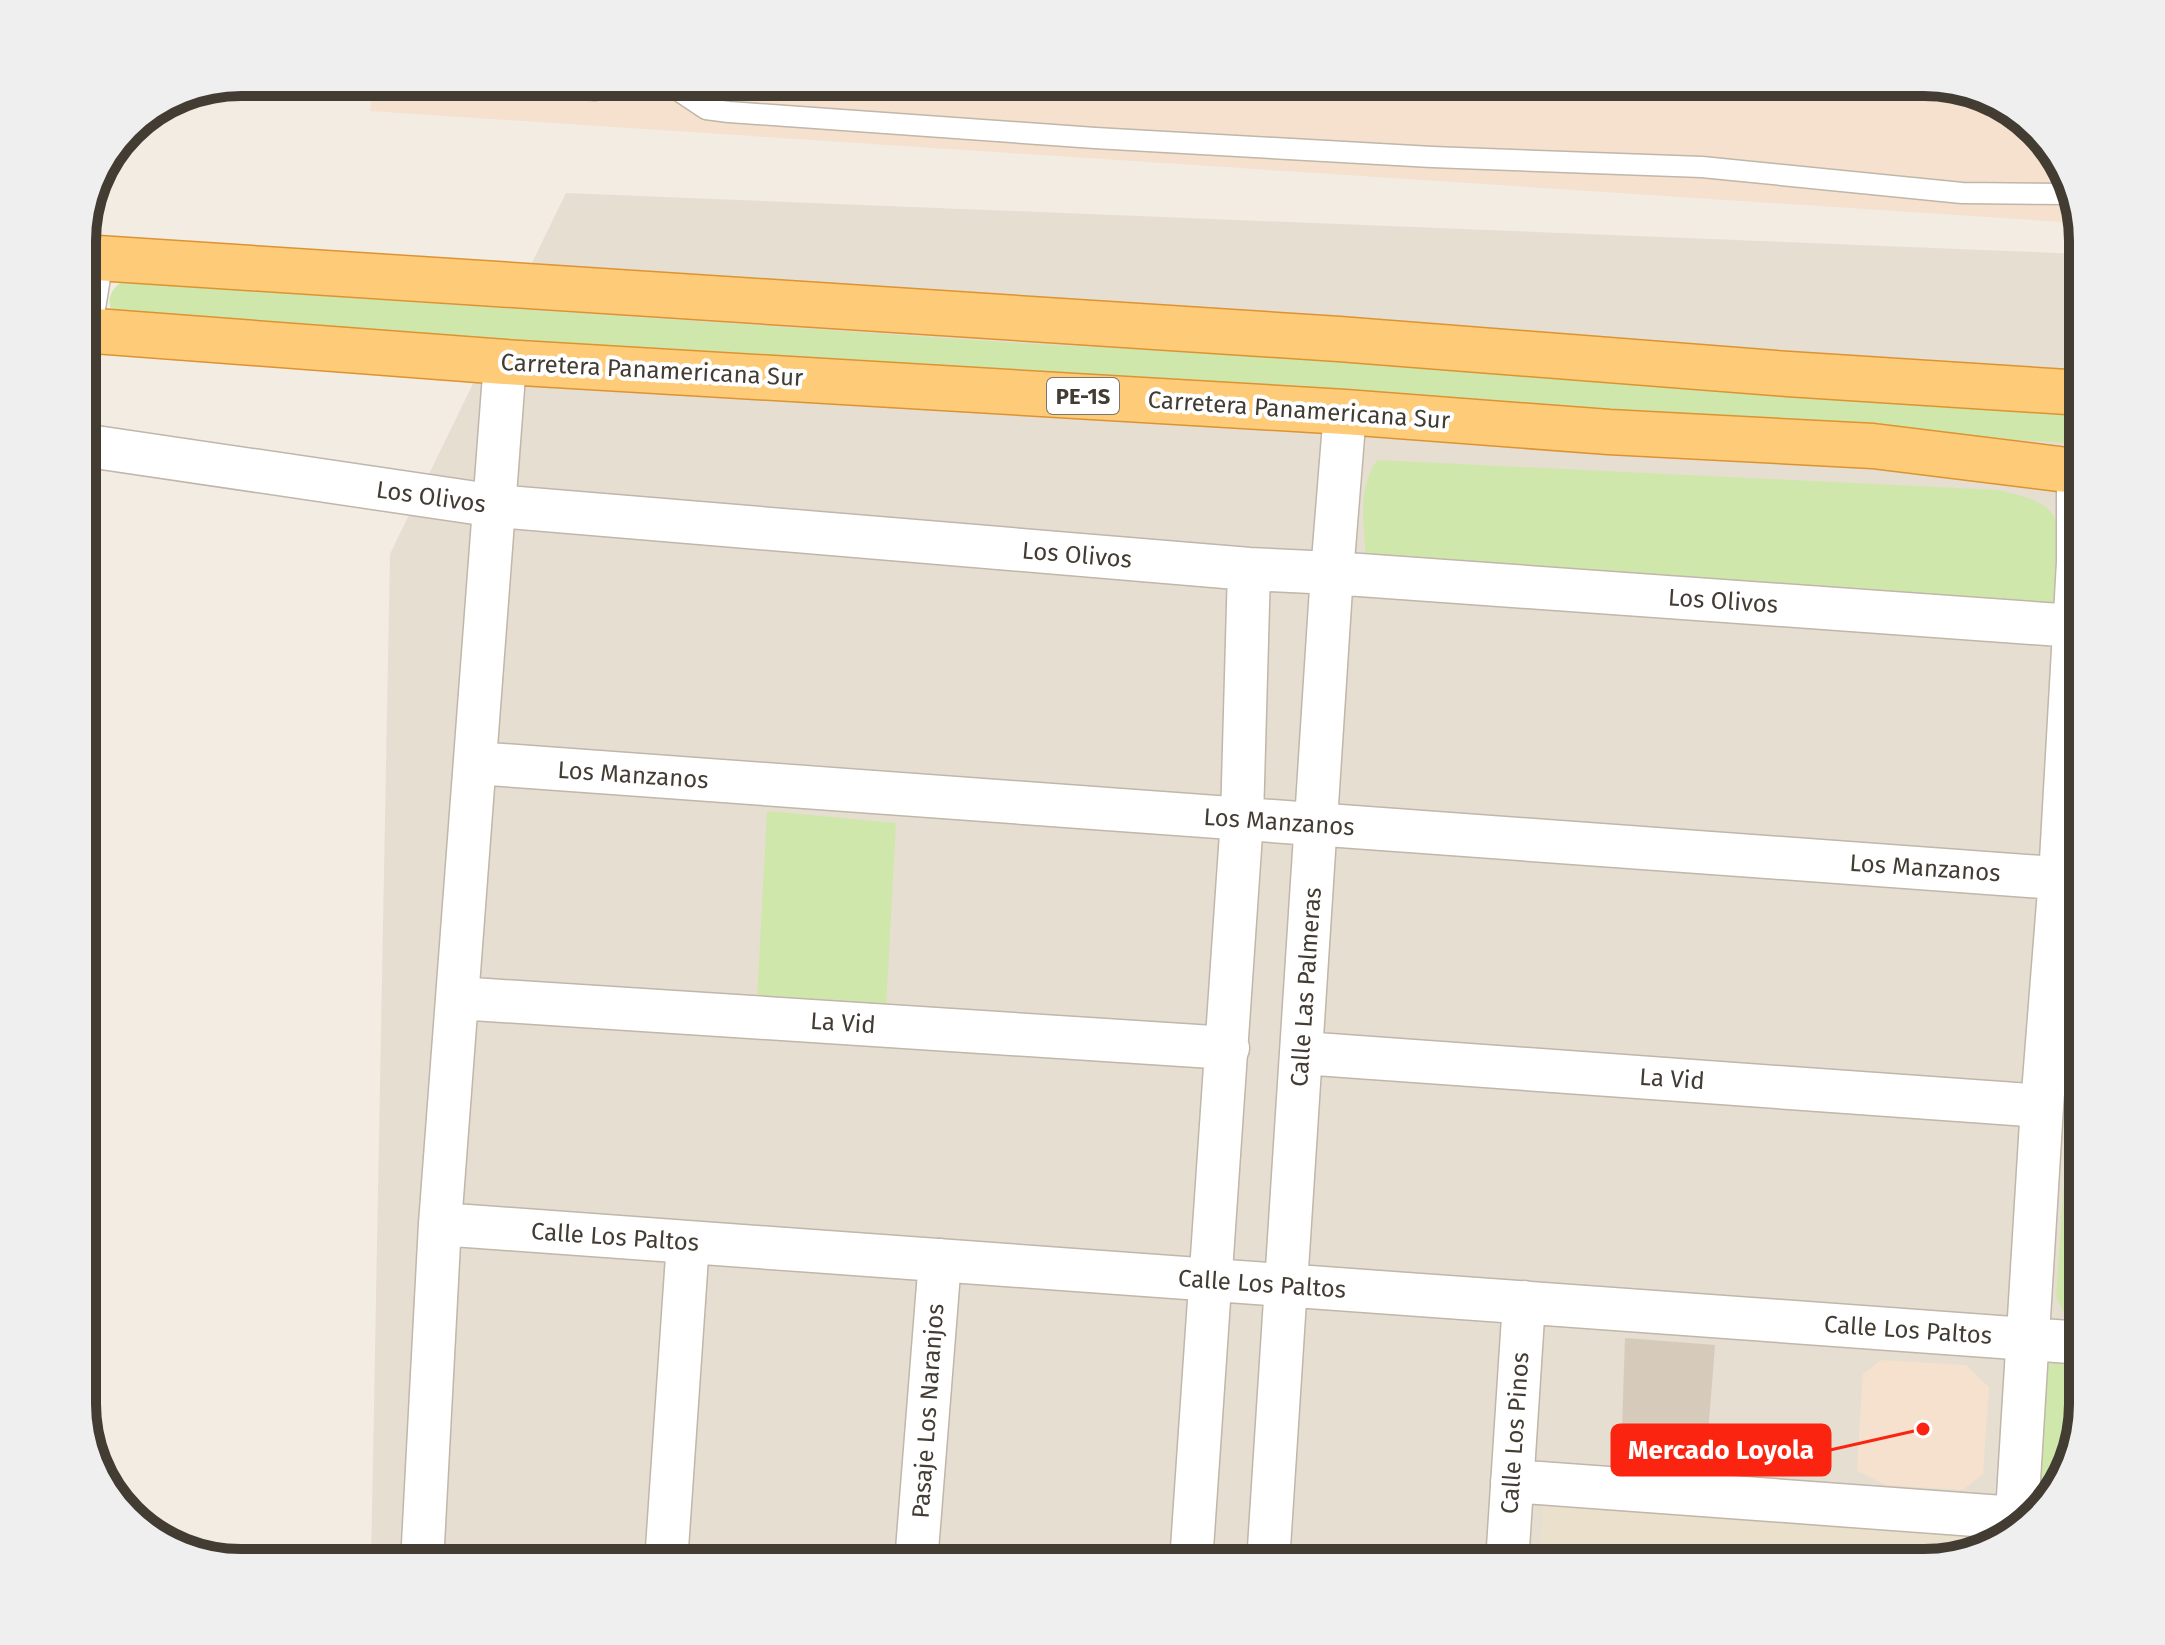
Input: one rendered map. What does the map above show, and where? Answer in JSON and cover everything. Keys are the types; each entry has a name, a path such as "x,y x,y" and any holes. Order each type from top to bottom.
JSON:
{"highway":[{"path":"96,258 1323,338 2069,392"},
{"name":"Carretera Panamericana Sur","path":"96,331 505,362 1873,446 2069,470"}],"street":[{"path":"423,1549 440,1224 505,362"},
{"name":"Calle Las Palmeras","path":"1269,1549 1345,412"},
{"name":"Los Olivos","path":"96,447 496,506 1249,569 2069,626"},
{"path":"1192,1549 1242,819 1249,569"},
{"name":"Los Manzanos","path":"475,763 2069,879"},
{"path":"2016,1516 2042,1106 2069,902"},
{"name":"La Vid","path":"457,998 1228,1048"},
{"name":"La Vid","path":"1302,1053 2042,1106"},
{"name":"Calle Los Paltos","path":"440,1224 2069,1342"},
{"path":"667,1549 688,1242"},
{"name":"Pasaje Los Naranjos","path":"917,1549 940,1260"},
{"name":"Calle Los Pinos","path":"1508,1549 1524,1302"},
{"path":"1512,1481 2008,1522"}],"lane":[{"path":"686,96 706,109 729,112 1079,137 1417,156 1702,167 1962,193 2061,194"}],"shaded area":[{"path":"372,96 1943,97 1996,115 2033,145 2054,177 2068,222 370,111"},
{"path":"566,193 2069,253 2069,1404 2064,1441 2050,1476 2020,1513 2004,1525 1970,1541 1933,1549 371,1549 390,554"},
{"path":"1881,1360 1966,1365 1989,1387 1983,1474 1963,1490 1886,1485 1857,1471 1863,1374"},
{"path":"1543,1500 1964,1531 1963,1543 1933,1549 1540,1549"}],"green space":[{"path":"121,282 1018,343 1651,376 2069,408 2069,443 115,317 110,307 113,290"},
{"path":"1377,460 1998,490 2035,501 2055,517 2063,543 2061,585 2054,610 1366,560 1364,495"},
{"path":"767,811 896,823 886,1009 757,1000"},
{"path":"2069,1110 2069,1315 2063,1311 2056,1297"},
{"path":"2069,1360 2068,1423 2058,1459 2039,1492 2046,1371 2052,1361"}],"building":[{"path":"1625,1338 1715,1345 1708,1434 1622,1428"}],"place":[{"name":"Mercado Loyola","path":"1923,1429"}]}
